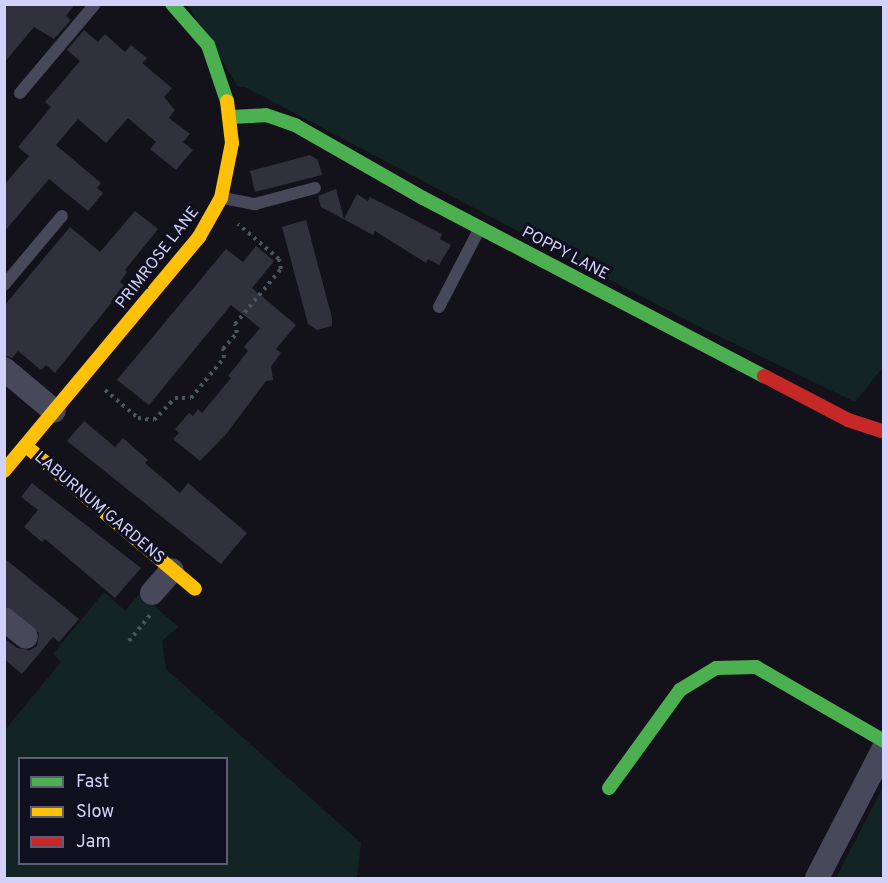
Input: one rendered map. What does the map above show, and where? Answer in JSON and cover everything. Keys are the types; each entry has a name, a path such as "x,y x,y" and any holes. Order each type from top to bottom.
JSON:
{"street":[{"name":"PRIMROSE LANE","path":"4,471 200,237 218,204 231,161 231,117 215,58 197,30 172,4"},
{"name":"POPPY LANE","path":"231,117 281,119 480,228 848,420 884,432"},
{"path":"4,369 54,411"},
{"name":"LABURNUM GARDENS","path":"26,446 195,590"},
{"name":"LABURNUM GARDENS","path":"152,593 172,570"},
{"path":"4,619 26,637"},
{"path":"609,788 680,690 716,668 756,667 884,741"},
{"path":"817,879 884,748"}],"lane":[{"path":"20,93 95,4"},
{"path":"218,204 255,204 315,188"},
{"path":"4,285 62,216"},
{"path":"439,307 480,228"}],"path":[{"path":"86,374 138,418 153,420 175,398 191,398 224,358 223,349 237,333 235,324 281,269 279,259 218,204"},
{"path":"129,641 152,612 152,593"}],"green space":[{"path":"188,5 883,5 883,367 855,402 694,324 245,87 238,87"},
{"path":"104,592 125,611 140,593 178,627 162,641 166,669 361,843 357,878 5,878 5,730 61,662 53,654"},
{"path":"883,787 883,878 836,878"}],"building":[{"path":"4,4 75,4 66,16 71,20 54,39 34,27 4,63"},
{"path":"84,30 98,42 105,34 125,52 131,45 147,58 142,63 172,88 164,97 175,110 169,118 190,134 183,142 193,150 176,170 150,149 156,142 128,118 106,143 78,119 56,145 101,183 97,188 103,193 88,211 49,179 4,232 4,185 29,156 18,147 51,107 45,102 80,61 67,50"},
{"path":"310,155 318,160 322,175 255,192 250,171"},
{"path":"336,189 344,219 357,194 368,201 370,197 442,234 440,239 451,245 439,265 428,259 426,263 375,231 373,235 321,207 318,196"},
{"path":"135,211 158,229 125,270 127,272 120,282 125,286 55,373 46,365 41,370 18,351 12,358 4,355 4,306 70,227 100,252"},
{"path":"306,220 332,318 332,326 317,330 308,324 282,227"},
{"path":"256,246 274,261 252,288 296,325 276,349 281,353 271,366 273,380 266,381 227,433 200,461 173,439 179,433 175,429 189,413 193,416 198,409 202,413 231,378 228,376 248,351 244,347 260,328 231,305 149,405 117,380 226,249 243,262"},
{"path":"84,421 115,447 123,438 148,460 145,463 180,493 188,483 247,533 221,564 67,441"},
{"path":"32,483 141,568 115,598 45,539 42,542 24,527 38,510 21,497"},
{"path":"4,558 79,619 59,642 53,637 22,674 4,659 4,638 17,648 30,650 37,646 39,633 4,605"}],"traffic: fast":[{"path":"172,4 208,45 227,101"},
{"path":"231,117 266,115 295,125 423,198 764,376"},
{"path":"609,788 680,690 716,668 756,667 884,741"}],"traffic: slow":[{"path":"4,471 199,237 221,198 232,143 227,101"},
{"path":"26,446 195,589"}],"traffic: jam":[{"path":"764,376 848,420 884,432"}]}
